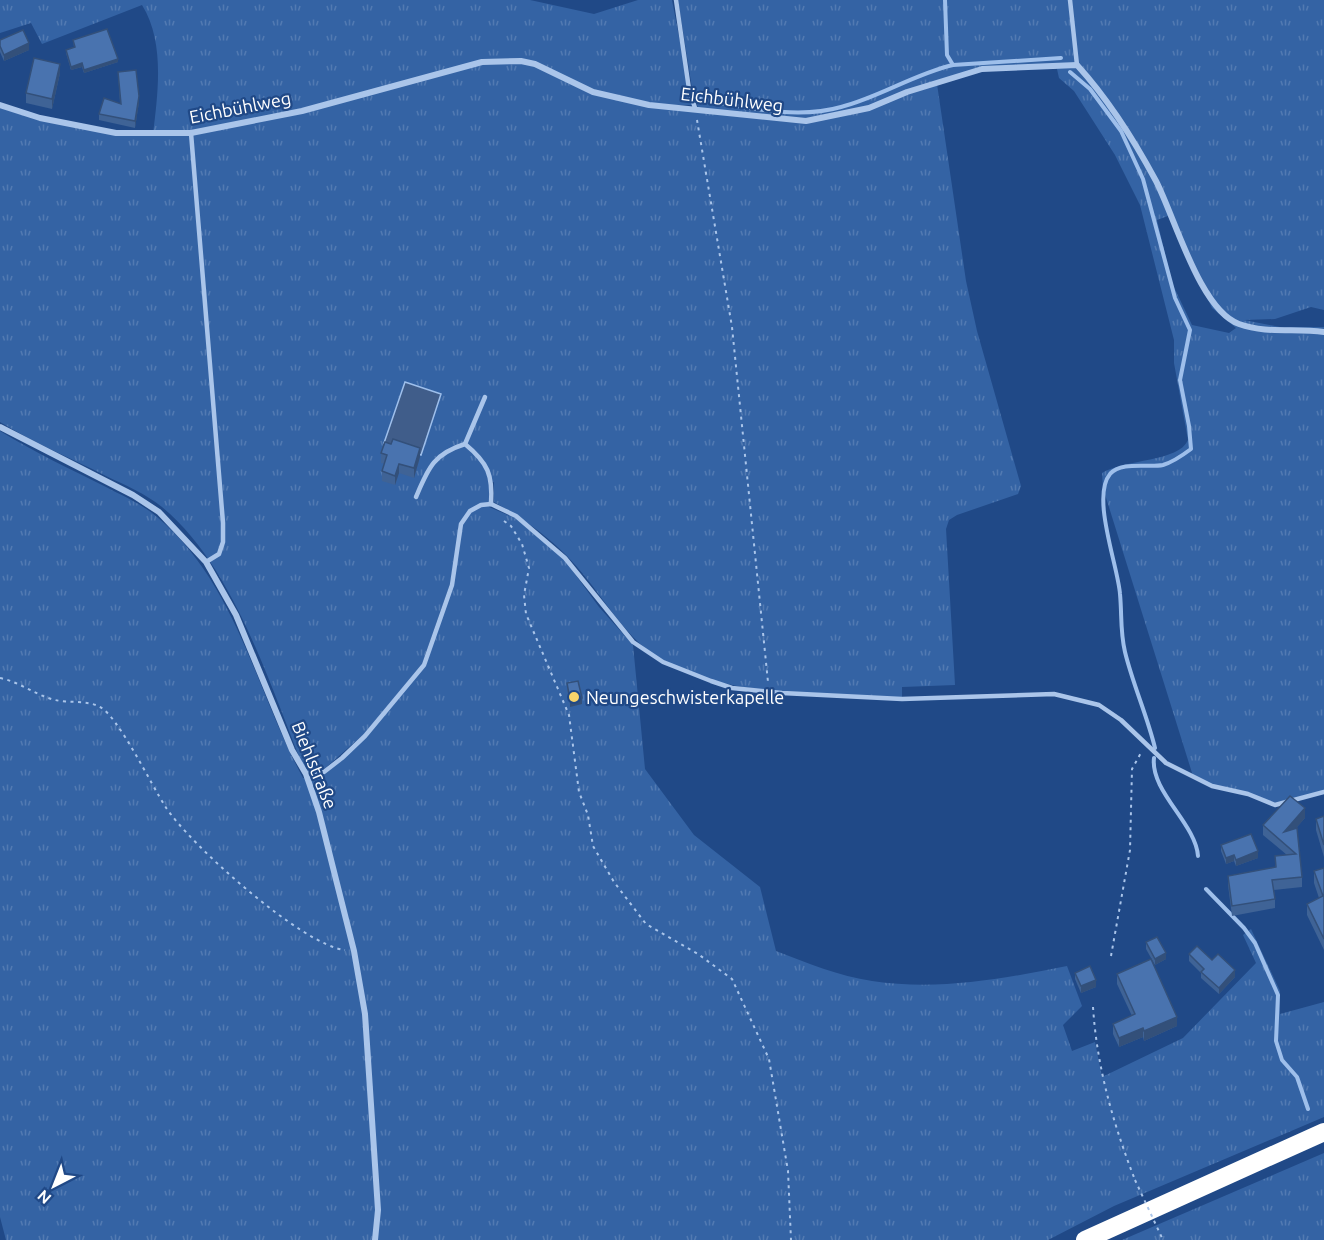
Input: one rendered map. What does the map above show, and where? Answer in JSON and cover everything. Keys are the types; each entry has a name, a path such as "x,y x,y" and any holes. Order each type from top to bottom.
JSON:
{"highway":[{"path":"1085,1240 1324,1132"}],"street":[{"name":"Eichbühlweg","path":"0,105 40,118 116,133 191,133 302,111 482,62 522,61 535,64 593,92 649,105 806,121 869,108 907,92 982,69 1077,65"},
{"path":"1077,65 1131,137 1156,182 1202,287 1214,306 1224,316 1247,326 1274,332 1324,332"},
{"name":"Biehlstraße","path":"0,427 133,495 159,512 206,562 236,615 292,750 306,774 319,812 354,951 365,1014 378,1210 375,1240"}],"lane":[{"path":"676,0 689,89 695,108"},
{"path":"1070,0 1077,65"},
{"path":"191,133 224,523 223,542 219,554 206,562"},
{"path":"465,444 485,397"},
{"path":"465,444 482,457 492,482 491,504"},
{"path":"416,497 431,465 445,450 465,444"},
{"path":"306,774 324,772 342,758 365,736 424,665 452,585 461,524 470,511 481,505 491,504 516,516 565,558 633,642 663,662 693,675 732,688 902,699 1054,694 1099,705 1121,720 1145,746 1166,763 1193,778 1275,805 1324,792"}],"path":[{"path":"695,108 732,327 758,560 769,690"},
{"path":"481,505 511,526 522,544 529,568 524,595 526,614 569,715 579,792 588,815 593,846 614,882 646,924 698,954 732,979 770,1059 788,1171 790,1240"},
{"path":"0,678 18,681 55,700 100,706 112,719 166,809 196,845 248,890 317,941 338,950 354,951"},
{"path":"1111,956 1130,850 1132,769 1145,746"},
{"path":"1093,1006 1098,1060 1118,1136 1162,1240"}],"green space":[{"path":"0,0 530,0 594,14 638,0 672,0 692,105 656,105 699,111 692,88 678,0 1324,0 1324,310 1311,307 1275,319 1244,320 1280,327 1324,327 1324,791 1276,803 1212,785 1193,776 1103,488 1102,473 1112,468 1174,452 1183,447 1188,440 1174,363 1174,340 1140,205 1115,155 1074,91 1059,78 1057,69 983,70 937,84 966,281 977,331 1021,486 1018,494 957,515 949,520 946,529 955,685 902,687 902,698 834,695 760,690 690,673 659,658 633,637 567,556 532,526 494,502 494,482 490,483 489,507 515,518 564,559 599,607 633,645 645,769 694,835 760,887 776,951 847,976 897,984 970,982 1067,966 1082,1006 1063,1025 1072,1051 1095,1042 1102,1077 1183,1038 1256,963 1243,935 1251,929 1280,991 1280,1014 1324,1002 1324,1117 1114,1206 1048,1240 6,1240 0,1217 0,431 139,504 157,517 184,544 207,573 226,606 286,745 303,778 325,774 344,759 426,665 453,585 460,523 450,584 422,664 364,734 322,771 306,774 248,631 210,562 188,532 156,502 0,422 0,105 75,125 153,134 158,68 154,35 142,5 42,44 31,23 0,33","holes":["1168,216 1212,308 1236,328 1229,333 1192,325 1172,283 1157,220"]},
{"path":"1324,1153 1324,1240 1122,1240"}],"shaded area":[{"path":"405,382 441,394 421,455 384,443"}],"building":[{"path":"107,29 118,59 84,70 82,63 71,67 66,50 75,47 73,40"},
{"path":"23,30 29,43 4,55 0,40"},
{"path":"34,58 60,64 52,99 26,93"},
{"path":"136,70 139,96 135,121 99,114 104,98 121,104 118,72"},
{"path":"393,439 420,448 414,468 399,464 395,476 382,471 387,455 381,453 385,442 391,444"},
{"path":"578,681 582,698 570,700 567,683"},
{"path":"1290,796 1305,808 1284,832 1297,828 1302,877 1272,880 1275,899 1232,906 1228,876 1276,867 1275,856 1296,854 1263,825"},
{"path":"1324,816 1324,845 1316,819"},
{"path":"1251,834 1258,851 1236,860 1234,855 1226,858 1221,845"},
{"path":"1324,868 1324,939 1307,904 1323,896 1314,871"},
{"path":"1157,937 1166,953 1155,959 1146,942"},
{"path":"1197,946 1212,960 1218,954 1235,970 1219,988 1201,972 1204,969 1189,954"},
{"path":"1151,959 1177,1017 1144,1031 1143,1028 1119,1038 1113,1024 1135,1014 1117,974"},
{"path":"1090,966 1096,980 1081,986 1075,973"}],"waterway":[{"path":"945,0 947,55 953,65 1061,58"},
{"path":"700,99 771,111 824,111 855,103 953,65"},
{"path":"1070,72 1090,89 1121,131 1143,179 1175,298 1190,330 1180,380 1191,449 1163,465 1128,466 1115,470 1110,474 1105,485 1103,499 1107,532 1120,594 1125,652 1155,748"},
{"path":"1154,758 1159,783 1190,832 1198,856"},
{"path":"1206,889 1244,928 1255,943 1278,995 1276,1041 1282,1060 1297,1077 1308,1109"}],"place":[{"name":"Neungeschwisterkapelle","path":"574,697"}]}
